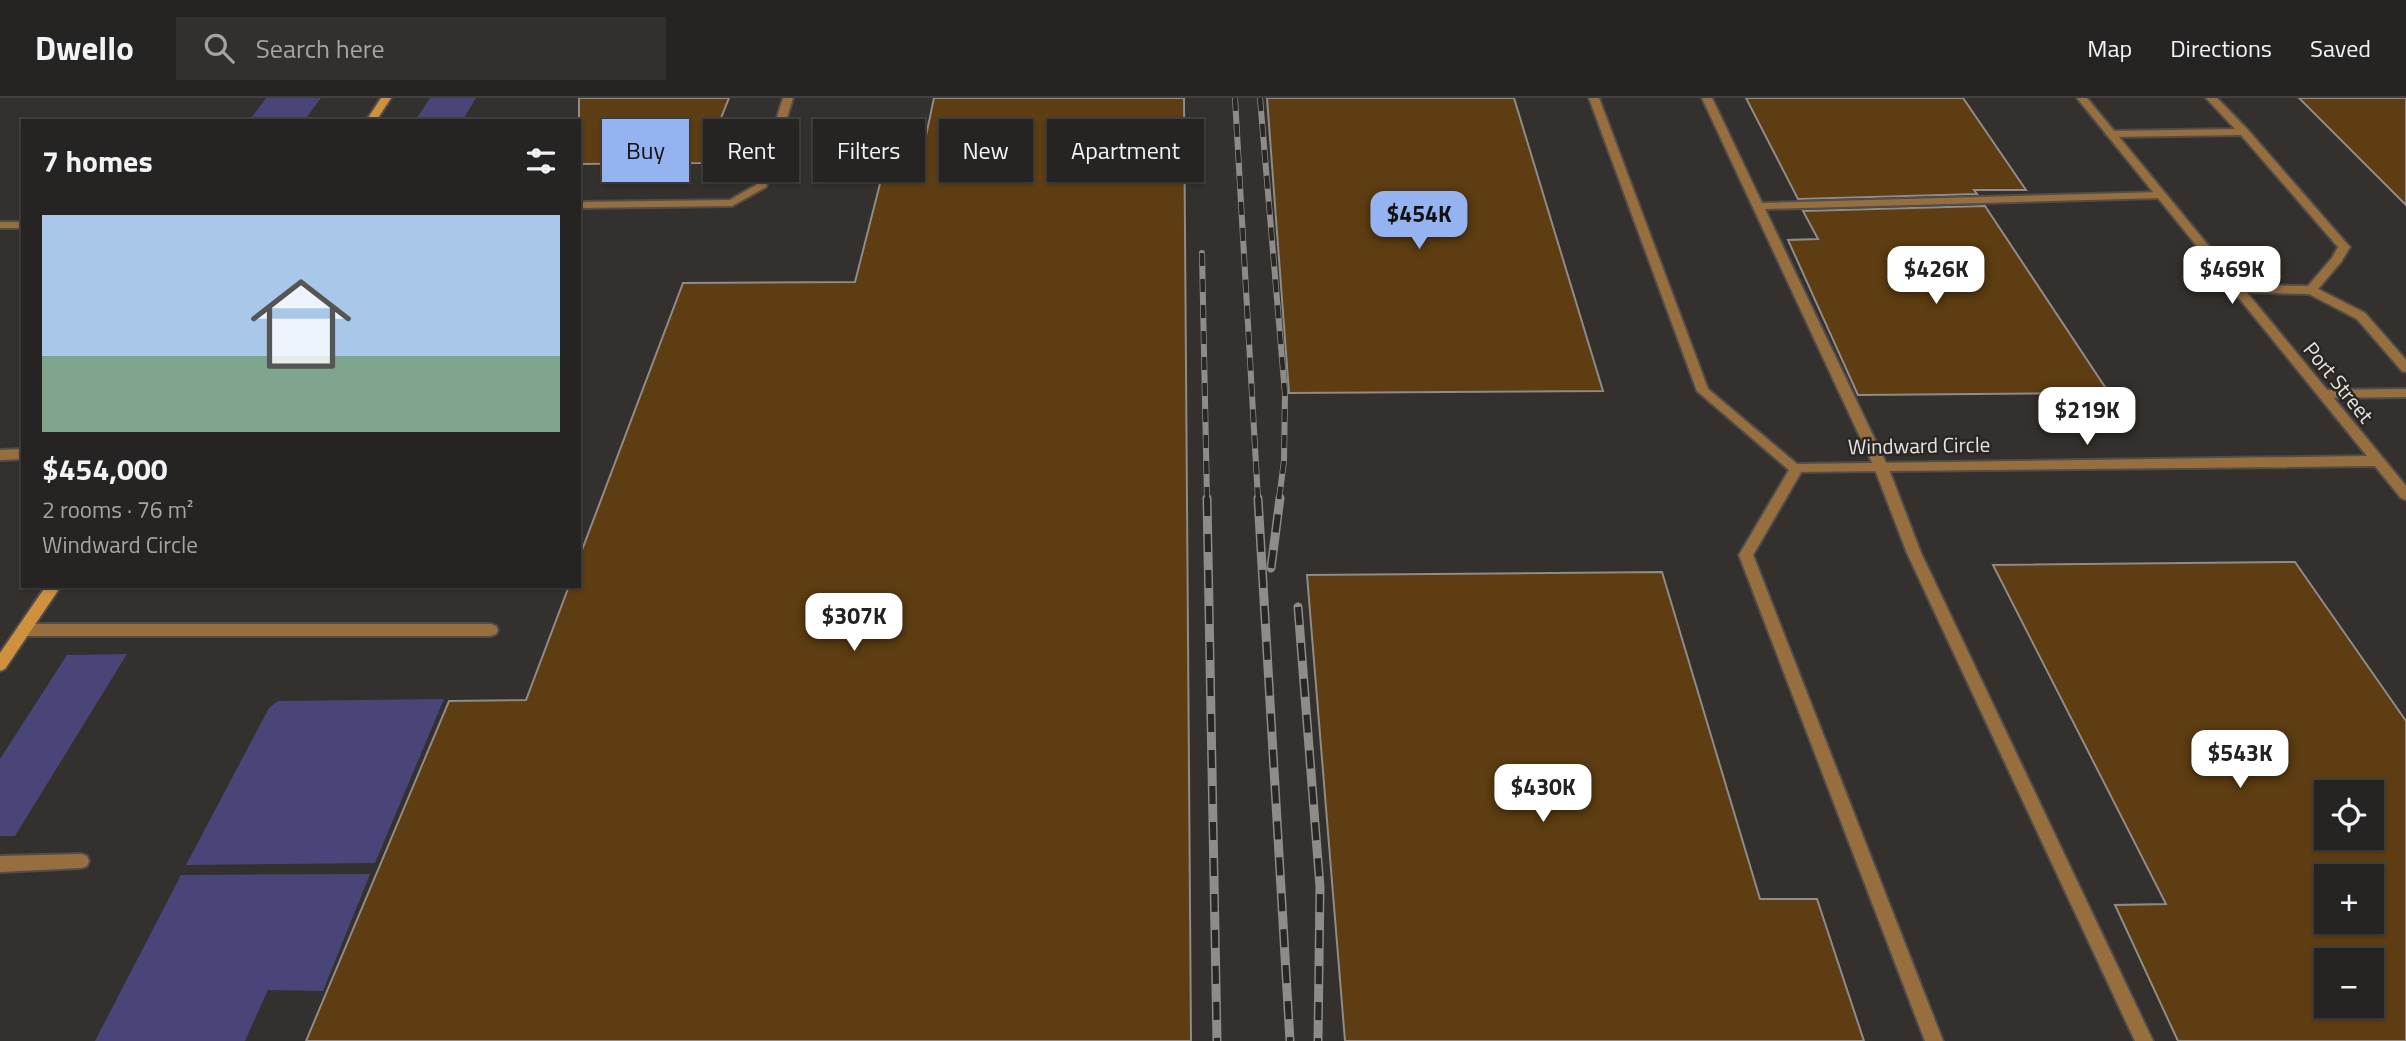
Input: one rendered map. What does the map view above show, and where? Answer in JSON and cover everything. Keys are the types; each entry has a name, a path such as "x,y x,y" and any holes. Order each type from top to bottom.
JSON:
{"street":[{"path":"372,119 386,98"},
{"path":"581,205 732,204 761,187 788,98"},
{"path":"1594,98 1703,391 1796,469 1746,555 1934,1041"},
{"path":"1707,98 1881,467 1914,553 2144,1041"},
{"name":"Port Street","path":"2082,98 2406,495"},
{"path":"2211,98 2344,247 2337,260 2311,290"},
{"path":"2110,134 2244,132"},
{"path":"1759,206 2162,195"},
{"path":"0,225 21,225"},
{"path":"2238,289 2311,290 2361,316 2406,368"},
{"path":"2324,394 2406,393"},
{"path":"0,455 21,454"},
{"name":"Windward Circle","path":"1796,469 2378,461"},
{"path":"0,665 53,588"},
{"path":"24,630 491,630"},
{"path":"0,864 82,861"}],"shaded area":[{"path":"266,98 321,98 305,119 250,119"},
{"path":"430,98 476,98 463,119 416,119"},
{"path":"127,654 15,836 0,836 0,759 67,655"},
{"path":"444,699 375,863 186,865 269,708 278,701"},
{"path":"370,874 323,991 268,990 245,1041 95,1041 181,875"}],"building":[{"path":"579,98 729,98 721,119 703,119 703,163 689,163 689,119 602,119 602,164 581,164"},
{"path":"934,98 1184,98 1184,119 1047,119 1047,182 1185,182 1191,1041 306,1041 449,701 526,700 568,588 581,588 581,553 683,283 855,282 880,182 925,182 925,140"},
{"path":"1267,98 1514,98 1603,391 1289,393"},
{"path":"1746,98 1963,98 2026,190 1798,199"},
{"path":"2299,98 2406,98 2406,205"},
{"path":"1985,206 2109,393 1858,395 1788,240 1818,239 1803,211"},
{"path":"2295,562 2406,721 2406,1041 2178,1041 2115,905 2166,904 1993,565"},
{"path":"1662,572 1760,899 1817,899 1864,1041 1345,1041 1307,575"}],"railway":[{"path":"1235,98 1258,499"},
{"path":"1260,98 1285,394 1284,461 1279,499"},
{"path":"1202,253 1207,499"},
{"path":"1207,498 1217,1041"},
{"path":"1258,498 1290,1041"},
{"path":"1271,568 1280,498"},
{"path":"1298,607 1320,887 1318,1041"}]}
